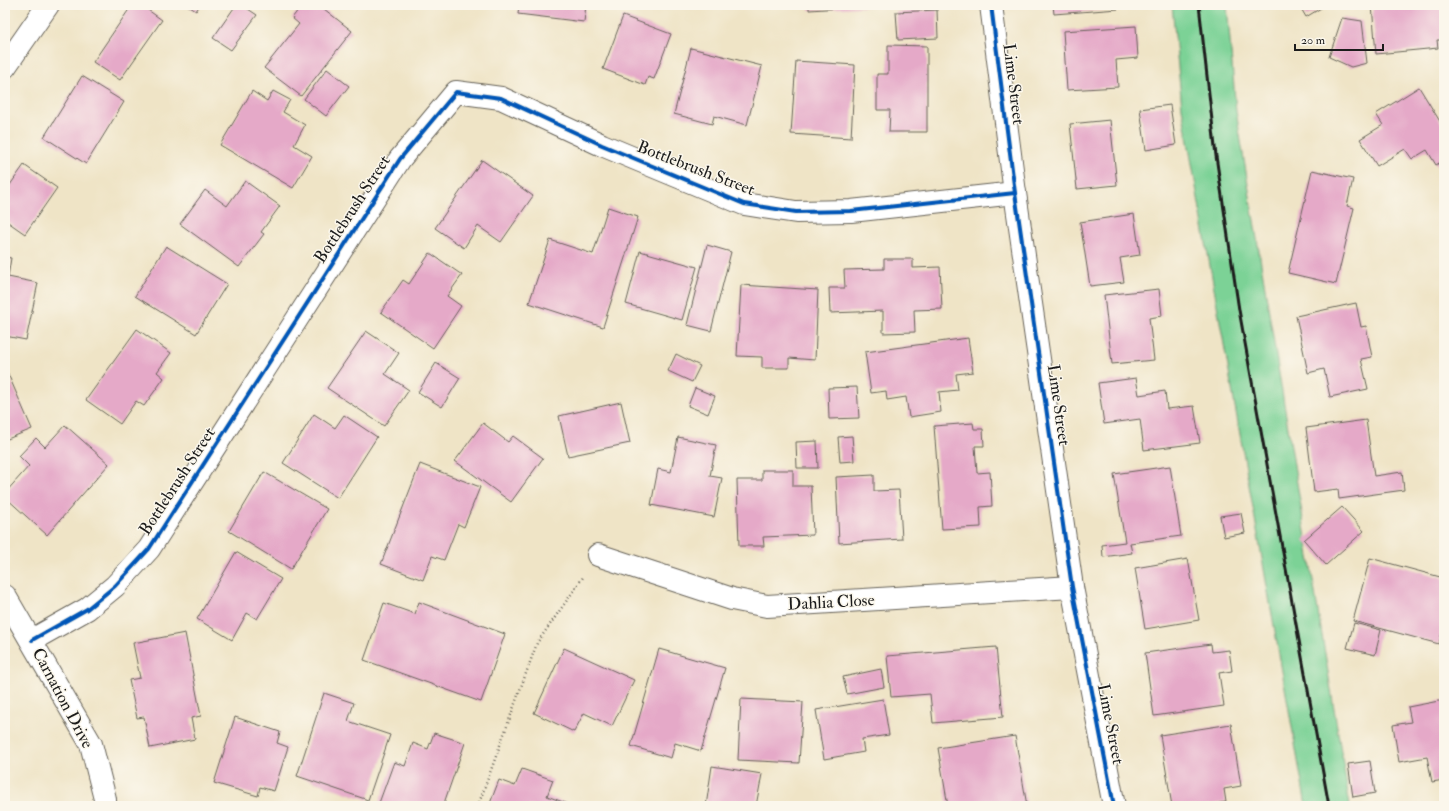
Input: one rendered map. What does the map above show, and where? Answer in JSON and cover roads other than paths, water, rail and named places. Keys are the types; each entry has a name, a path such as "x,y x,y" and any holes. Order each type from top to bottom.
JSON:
{"street":[{"path":"5,67 48,5"},
{"name":"Lime Street","path":"991,5 1015,193 1072,587 1114,806"},
{"name":"Bottlebrush Street","path":"32,640 87,609 115,586 148,548 400,159 456,92 501,98 602,145 744,204 796,212 851,211 1015,193"},
{"name":"Dahlia Close","path":"598,555 732,599 767,606 1072,587"},
{"name":"Carnation Drive","path":"5,596 32,640 91,744 105,806"}],"railway":[{"path":"1199,5 1216,156 1239,310 1329,806"}]}
